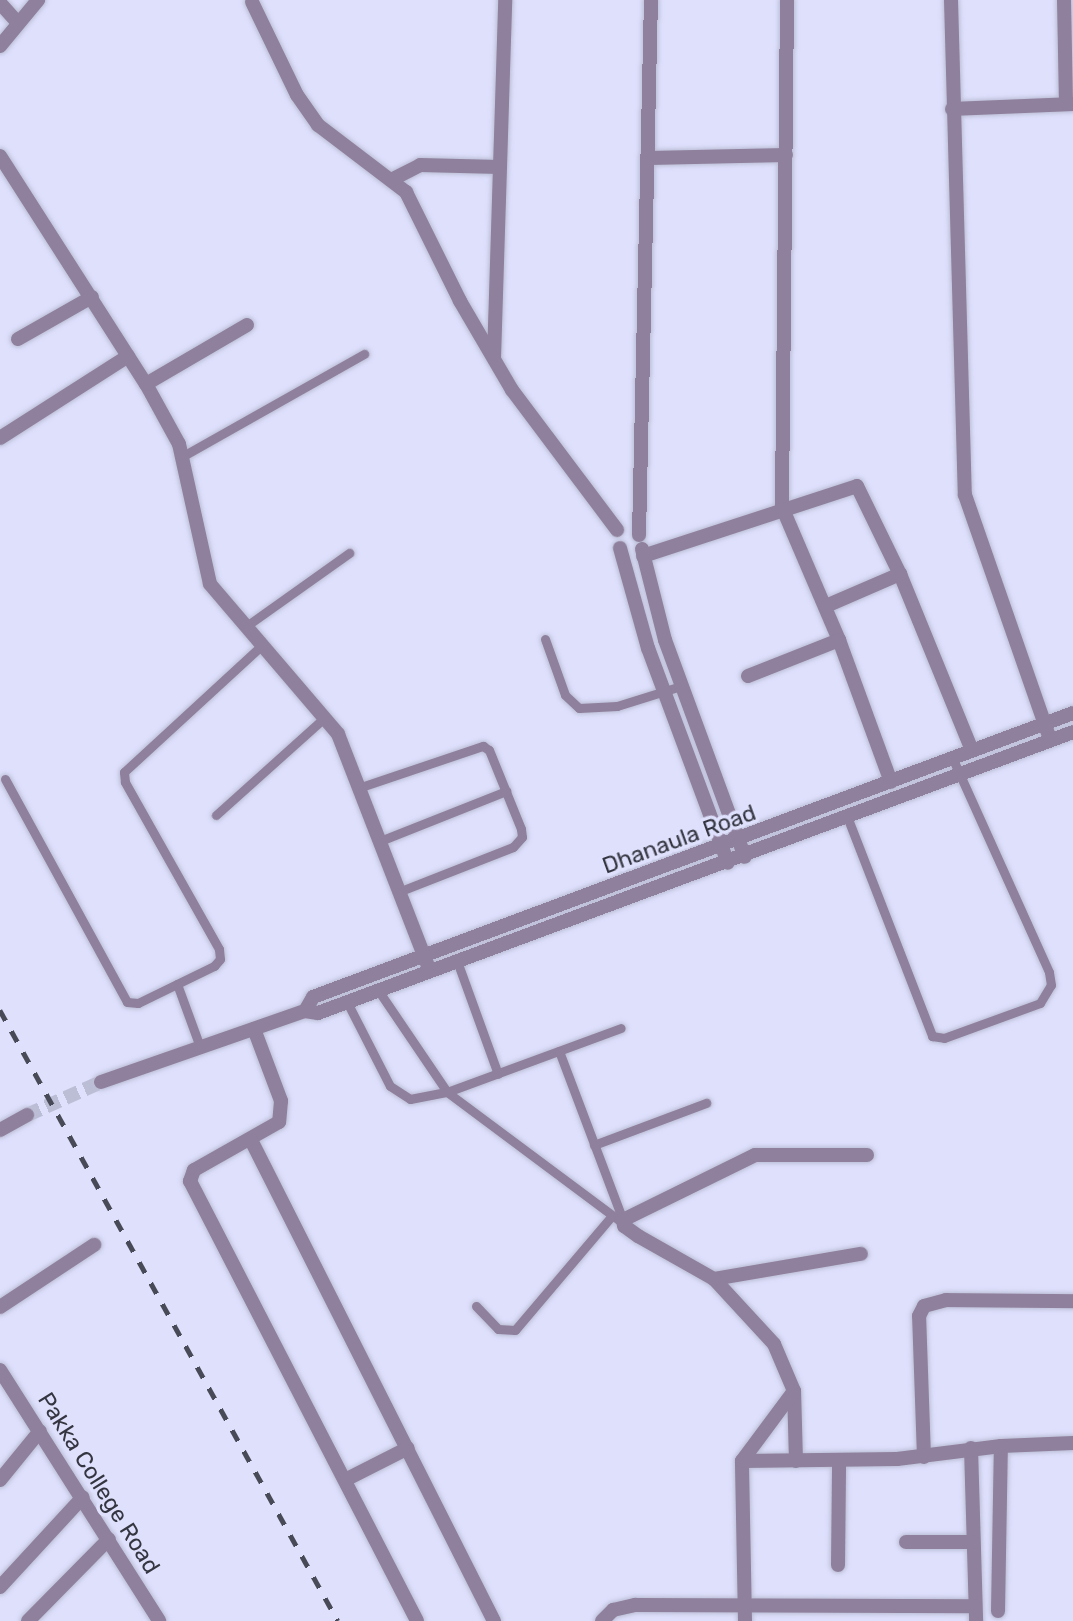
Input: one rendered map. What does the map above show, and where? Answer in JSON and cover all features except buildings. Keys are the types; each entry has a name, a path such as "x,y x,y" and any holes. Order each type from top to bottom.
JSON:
{"street":[{"path":"0,46 38,0"},
{"path":"494,358 505,0"},
{"path":"651,0 639,538 681,686 745,857"},
{"path":"787,0 782,507 839,640 891,782"},
{"path":"951,0 965,495 1050,739"},
{"path":"952,109 1069,104 1064,0"},
{"path":"252,2 297,95 318,125 407,192 494,358 536,427 617,530 615,540 620,548 663,691 727,863"},
{"path":"0,4 18,23"},
{"path":"649,158 786,155"},
{"path":"0,156 146,384 183,457 210,584 338,734 361,787 427,964"},
{"path":"393,179 420,165 500,167"},
{"path":"18,339 92,297"},
{"path":"146,384 247,325"},
{"path":"0,438 128,356"},
{"path":"643,556 782,507 856,485 900,574 972,750"},
{"path":"617,530 630,526 639,538"},
{"path":"620,548 634,548 639,538"},
{"path":"825,606 900,574"},
{"path":"748,676 839,640"},
{"name":"Dhanaula Road","path":"306,1011 313,997 427,964 952,757 1073,713"},
{"name":"Dhanaula Road","path":"101,1082 306,1011 318,1013 378,990 427,964 457,961 745,857 1073,732"},
{"path":"254,1028 283,1112 272,1128 194,1170 190,1181 347,1479 417,1621"},
{"path":"0,1130 27,1115"},
{"path":"251,1140 494,1621"},
{"path":"619,1220 755,1155 867,1155"},
{"path":"619,1220 714,1279 774,1344 794,1391 796,1461"},
{"path":"0,1307 94,1245"},
{"path":"714,1279 861,1254"},
{"path":"923,1457 919,1316 924,1306 946,1300 1073,1301"},
{"name":"Pakka College Road","path":"0,1371 83,1497 159,1621"},
{"path":"745,1621 742,1461 794,1391"},
{"path":"0,1480 40,1431"},
{"path":"742,1461 839,1461 923,1457 971,1448 1073,1443"},
{"path":"1000,1616 1001,1446"},
{"path":"347,1479 408,1448"},
{"path":"602,1621 622,1606 745,1605 976,1614 971,1448"},
{"path":"838,1565 839,1461"},
{"path":"0,1587 83,1497"},
{"path":"28,1621 109,1539"},
{"path":"906,1542 973,1542"},
{"path":"975,1583 1000,1616"}],"lane":[{"path":"183,457 364,354"},
{"path":"245,627 349,553"},
{"path":"545,639 565,695 579,708 617,706 681,686"},
{"path":"5,779 122,996 138,1003 214,966 220,954 125,782 124,772 261,646"},
{"path":"216,815 324,718"},
{"path":"361,787 483,746 506,791 521,829 519,843 398,892"},
{"path":"848,818 932,1037 944,1038 1029,1009 1047,997 1049,972 952,757"},
{"path":"380,841 506,791"},
{"path":"457,961 498,1074"},
{"path":"177,984 200,1047"},
{"path":"378,990 447,1092 619,1220"},
{"path":"347,1002 398,1095 417,1098 447,1092 621,1028"},
{"path":"559,1051 619,1220"},
{"path":"594,1145 706,1102"},
{"path":"476,1307 498,1329 515,1330 619,1220"}],"tunnel":[{"path":"27,1115 101,1082"}],"railway":[{"path":"0,1010 338,1621"}]}
